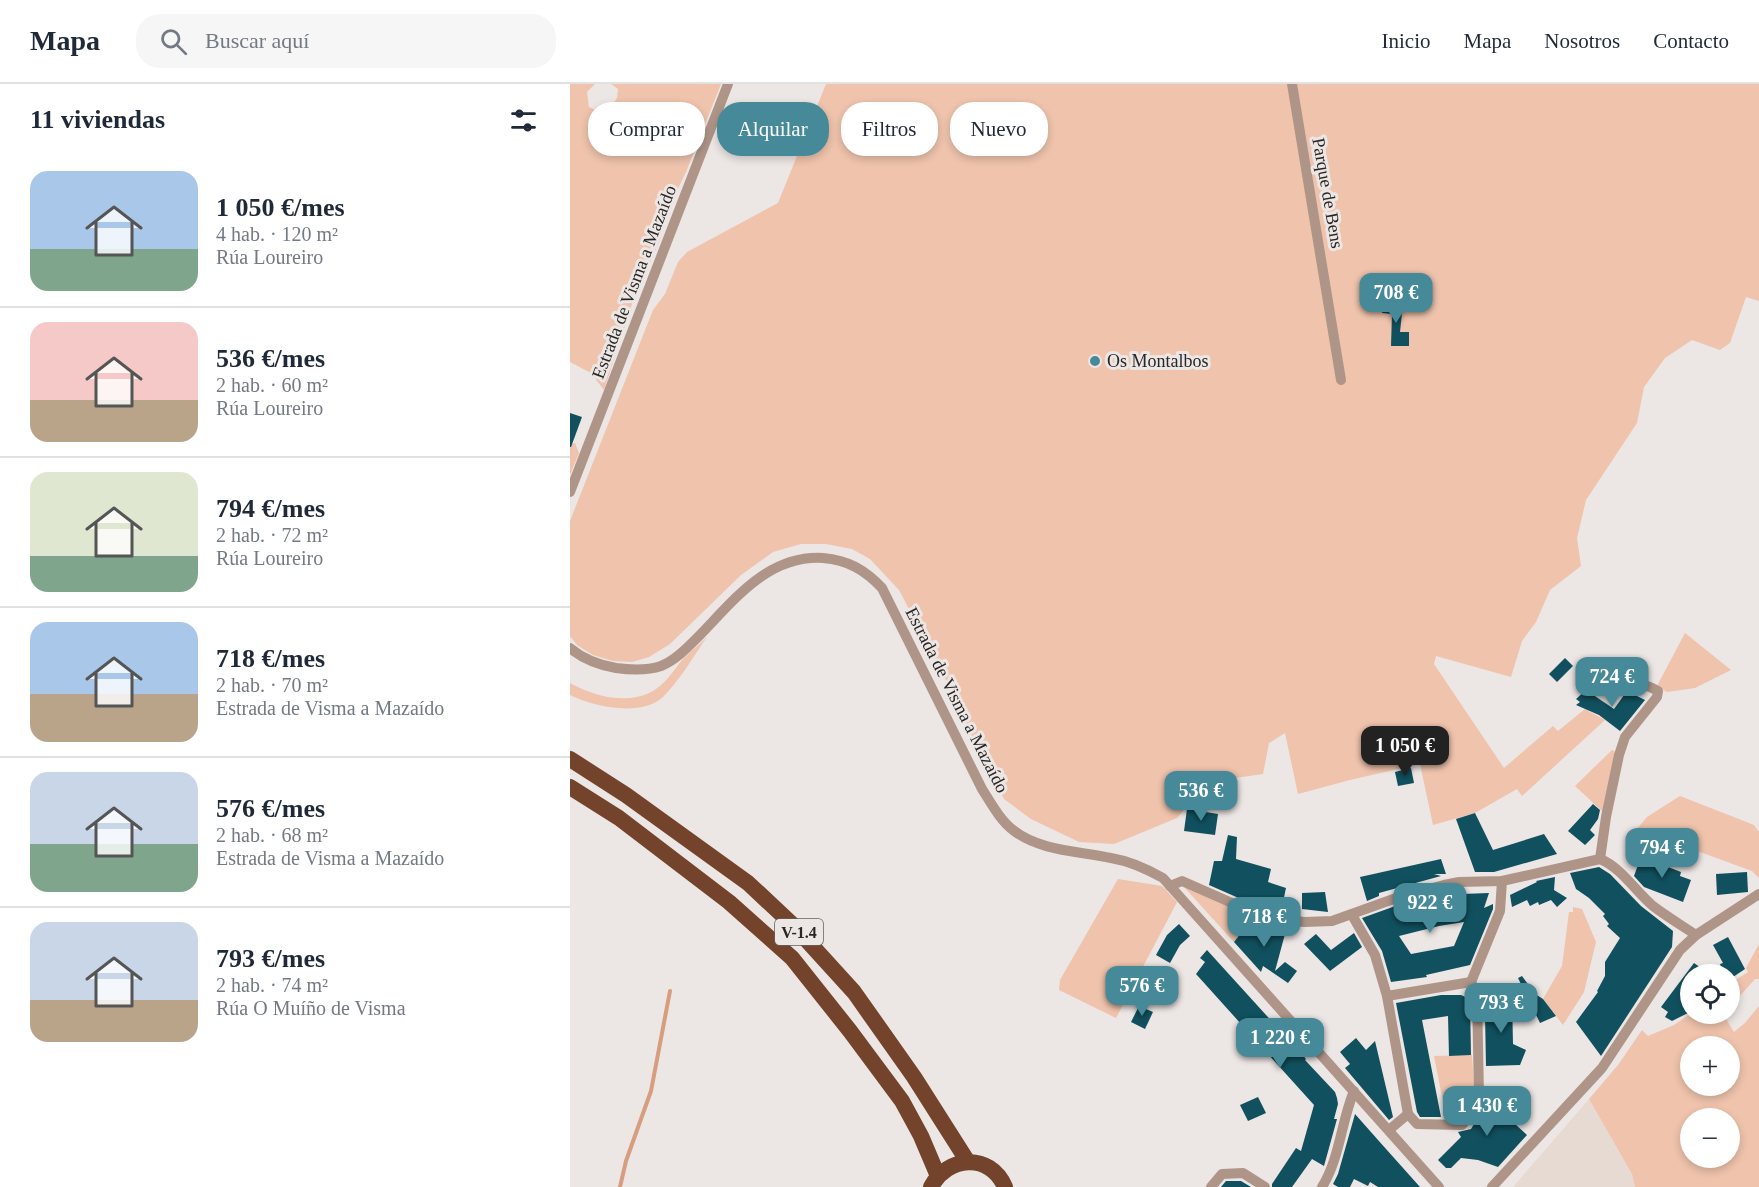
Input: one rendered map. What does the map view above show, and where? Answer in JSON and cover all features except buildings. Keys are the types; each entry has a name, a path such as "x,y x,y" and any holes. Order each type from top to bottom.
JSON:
{"highway":[{"name":"V-1.4","path":"570,759 626,795 748,883 793,926 854,992 914,1077 969,1162 957,1163 946,1168 934,1181"},
{"name":"V-1.4","path":"570,787 619,818 710,888 792,958 902,1101 921,1136 934,1181"},
{"path":"969,1162 989,1168 998,1175 1005,1187"}],"street":[{"name":"Estrada de Visma a Mazaído","path":"570,492 729,84"},
{"name":"Parque de Bens","path":"1292,84 1341,380"},
{"name":"Estrada de Visma a Mazaído","path":"570,648 588,660 614,667 632,670 662,665 679,655 756,580 773,568 791,560 813,558 833,559 867,572 882,588 982,789 1011,829 1025,838 1046,845 1113,858 1133,864 1163,878 1439,1187"},
{"path":"1600,859 1606,817 1625,737 1657,697 1658,691 1645,684 1603,673"},
{"path":"1170,886 1182,881 1235,906 1282,920 1332,921 1399,897 1459,882 1502,880 1600,859 1608,862 1652,905 1696,935"},
{"path":"1471,982 1500,911 1502,880"},
{"path":"1492,1187 1602,1068 1680,950 1696,935 1759,894"},
{"path":"1352,915 1375,955 1387,996 1408,1114 1417,1124 1462,1125 1472,1113 1479,1096 1478,994 1471,982"},
{"path":"1387,996 1471,982"},
{"path":"1322,1187 1334,1161 1343,1122 1354,1091"},
{"path":"1389,1130 1408,1114"},
{"path":"1211,1187 1222,1174 1243,1173 1265,1187"}],"shaded area":[{"path":"570,84 595,84 587,92 588,156 692,156 674,197 659,242 634,298 604,390 591,373 570,362"},
{"path":"611,84 721,84 705,124 705,102 614,102 618,89"},
{"path":"826,84 1759,84 1759,301 1746,297 1730,343 1720,350 1692,340 1665,358 1644,387 1637,423 1586,500 1577,538 1581,566 1550,590 1536,622 1522,641 1511,677 1436,656 1434,664 1504,768 1553,726 1558,731 1585,709 1605,720 1522,796 1517,789 1475,813 1433,825 1420,764 1298,794 1285,733 1269,743 1263,774 1228,779 1203,778 1198,793 1177,818 1114,844 1079,842 1031,819 1004,799 899,590 870,559 852,549 826,544 801,544 773,552 741,575 670,644 649,657 632,662 613,661 593,655 577,645 570,636 570,521 653,310 665,294 678,262 687,252 778,203 797,156 829,156 829,102 819,102"},
{"path":"575,443 579,453 570,475 570,444"},
{"path":"1685,633 1731,670 1695,688 1667,692 1657,686"},
{"path":"707,637 675,683 663,697 654,703 643,707 617,708 591,703 570,695 570,683 589,692 610,697 631,698 651,692 665,682 683,659"},
{"path":"1612,750 1617,753 1603,812 1575,786"},
{"path":"1680,796 1754,825 1759,832 1759,878 1752,871 1637,829 1647,817"},
{"path":"1118,879 1162,886 1177,902 1116,1018 1059,990 1060,980"},
{"path":"1184,887 1249,914 1241,933 1234,942"},
{"path":"1573,907 1582,909 1596,942 1584,992 1563,1025 1543,999 1562,966 1569,912 1573,912"},
{"path":"1759,944 1759,979 1755,979 1740,996 1740,977 1748,972 1746,968"},
{"path":"1759,1006 1759,1187 1635,1187 1632,1174 1589,1099 1618,1065 1642,1030 1648,1036 1680,1021 1680,1024 1729,1024 1734,1032"},
{"path":"1472,1055 1474,1086 1471,1106 1458,1120 1447,1122 1434,1056"},
{"path":"1589,1099 1632,1174 1635,1187 1513,1187"}],"waterway":[{"path":"620,1187 626,1161 651,1091 670,991"}],"place":[{"name":"Os Montalbos","path":"1095,361"}]}
